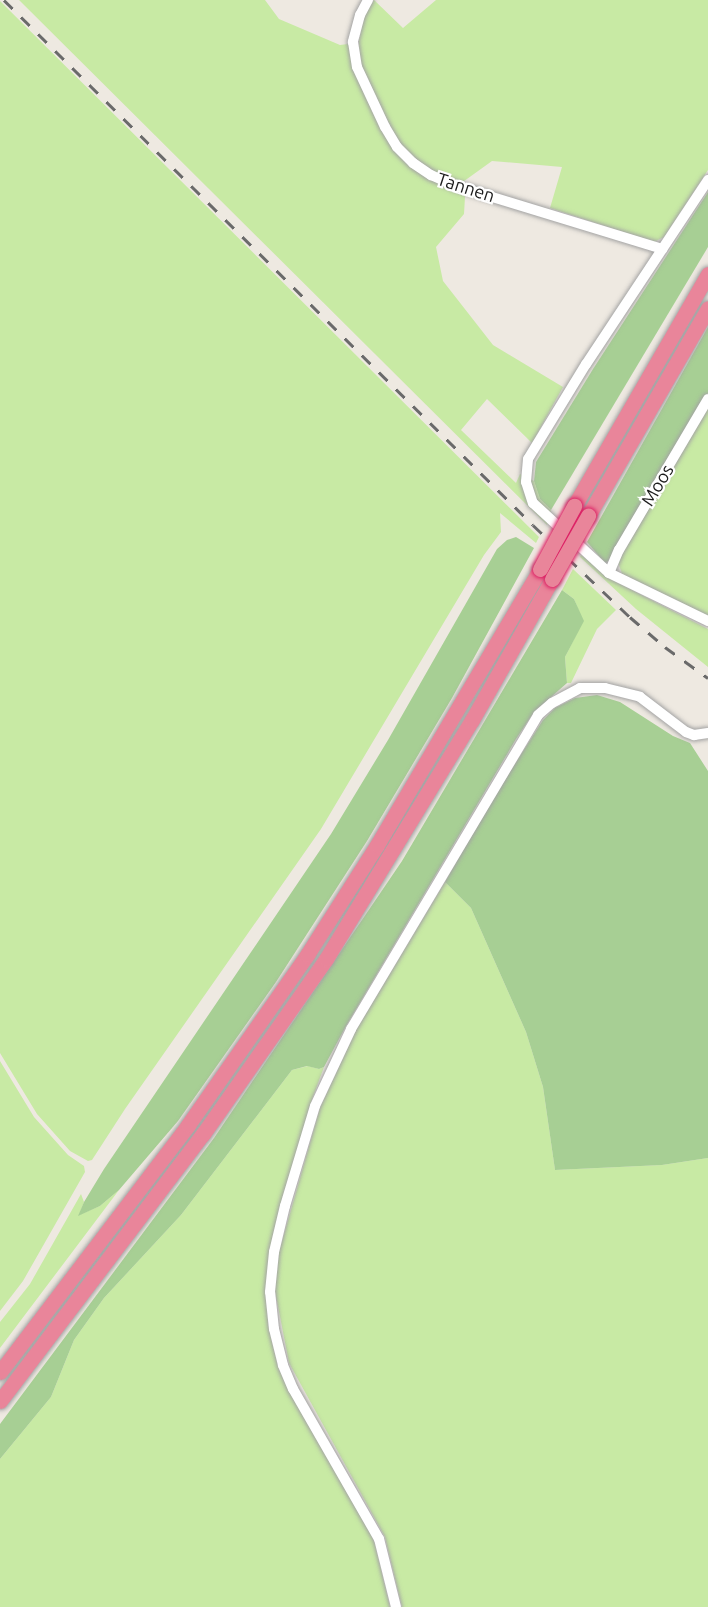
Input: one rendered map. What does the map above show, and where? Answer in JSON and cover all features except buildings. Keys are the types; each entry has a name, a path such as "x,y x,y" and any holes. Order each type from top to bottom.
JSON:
{"highway":[{"path":"0,1372 188,1125 307,955 383,835 540,569 708,274"},
{"path":"0,1401 203,1134 326,959 472,720 708,308"}],"street":[{"name":"Tannen","path":"368,0 360,15 353,42 357,67 385,127 397,147 413,163 431,175 453,185 662,249"},
{"path":"708,180 586,364 528,459 526,482 534,503 609,573 708,621"},
{"name":"Moos","path":"609,573 619,550 708,399"},
{"path":"396,1607 379,1539 293,1389 283,1365 274,1329 270,1292 274,1252 285,1206 315,1106 351,1029 538,715 552,703 580,688 605,688 640,697 686,732 694,735 708,733"}],"green space":[{"path":"19,0 265,0 279,19 340,45 348,44 394,149 462,190 465,197 464,214 436,247 443,281 493,345 563,387 532,443 487,399 461,430 516,483 520,474 534,481 540,499 551,510 547,525"},
{"path":"374,0 403,28 436,0 708,0 708,170 664,237 654,242 550,208 562,167 492,161 460,184 433,173 400,145 360,66 359,42 364,15"},
{"path":"0,1 539,537 536,543 500,513 501,532 484,555 321,829 125,1109 92,1160 88,1161 70,1151 37,1114 0,1053"},
{"path":"708,192 708,247 551,510 540,499 534,481 536,462 593,369"},
{"path":"708,327 708,393 611,559 605,563 587,542"},
{"path":"708,404 708,617 622,574 618,562"},
{"path":"516,537 534,548 452,698 367,841 276,982 178,1121 119,1190 100,1206 78,1216 104,1169 331,834 388,740 497,549 507,540"},
{"path":"581,555 618,583 708,629 708,667 636,609 580,557"},
{"path":"573,569 616,610 597,629 571,683 567,683 565,657 583,621 574,599 562,590"},
{"path":"562,590 574,599 584,621 565,657 567,683 534,712 516,739 324,1067 319,1069 307,1066 292,1070 181,1215 104,1298 74,1340 51,1397 0,1459 0,1424 214,1138 402,861"},
{"path":"597,695 620,702 673,736 690,743 708,771 708,1158 662,1165 555,1170 543,1087 526,1032 471,908 445,882 492,800 543,720 555,708 575,698"},
{"path":"445,882 471,908 526,1032 543,1087 555,1170 662,1165 708,1158 708,1607 402,1607 385,1537 289,1363 275,1291 279,1252 320,1108 355,1032"},
{"path":"0,1061 34,1117 68,1155 84,1166 85,1172 23,1281 0,1311"},
{"path":"308,1066 319,1069 324,1067 310,1105 265,1291 269,1330 278,1367 289,1391 359,1510 374,1541 390,1607 0,1607 0,1459 51,1397 74,1340 104,1298 181,1215 292,1070"},
{"path":"119,1190 0,1348 0,1322 30,1284 81,1194 84,1202 79,1215 100,1206"}],"railway":[{"path":"4,0 533,525 630,617 665,647 708,678"}]}
